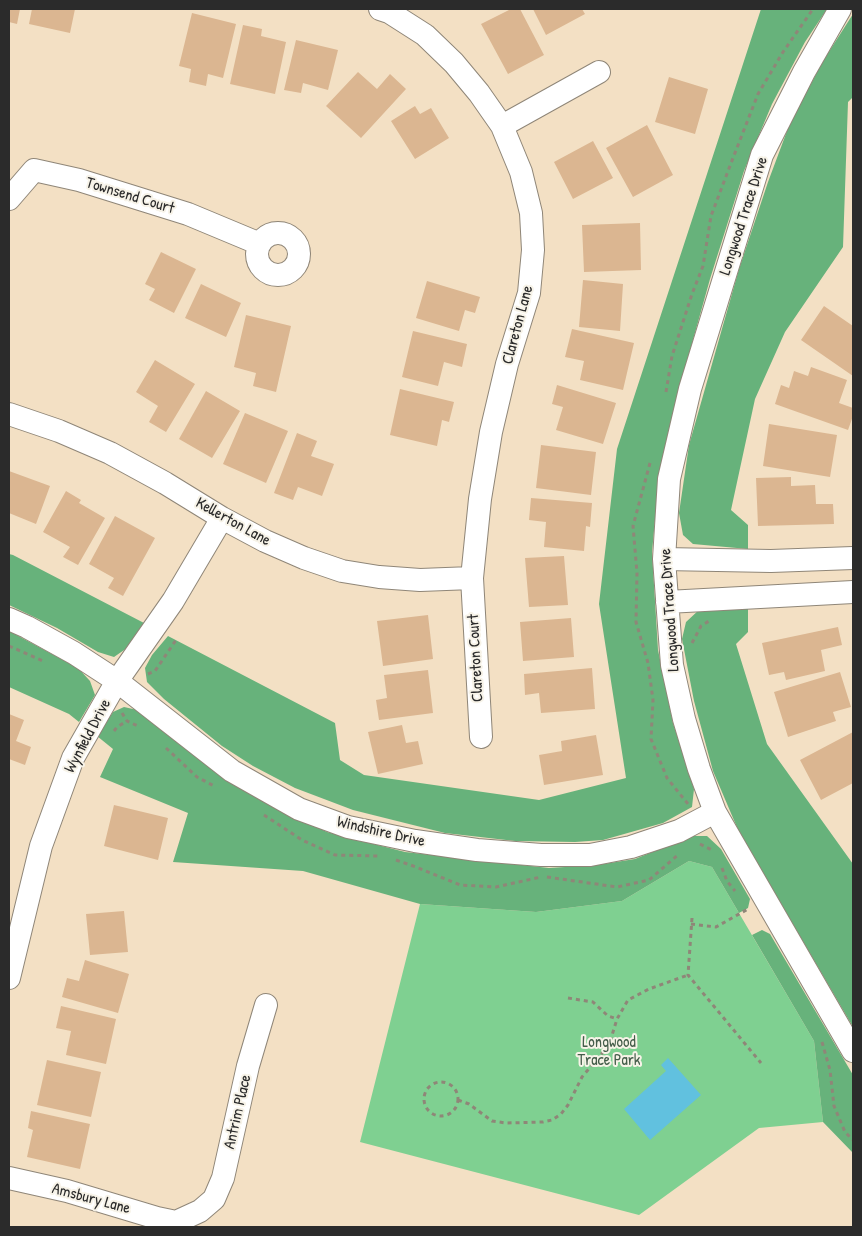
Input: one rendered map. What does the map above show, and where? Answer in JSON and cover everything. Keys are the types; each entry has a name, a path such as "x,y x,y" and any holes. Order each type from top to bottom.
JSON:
{"street":[{"name":"Clareton Lane","path":"380,9 389,12 425,35 447,56 479,93 502,126 521,172 531,213 533,250 529,293 507,364 491,432 480,499 472,578"},
{"name":"Longwood Trace Drive","path":"840,9 804,72 762,155 690,389 669,479 664,559 672,665 684,719 699,769 715,812 853,1051"},
{"path":"502,126 599,72"},
{"name":"Townsend Court","path":"9,199 34,170 79,180 188,214 260,244"},
{"name":"Kellerton Lane","path":"9,414 59,431 110,453 165,483 222,518 265,541 304,558 342,571 379,577 420,580 472,578"},
{"name":"Wynfield Drive","path":"9,978 41,846 73,758 117,681 173,601 222,518"},
{"path":"664,559 772,561 853,558"},
{"path":"772,561 773,596"},
{"name":"Clareton Court","path":"472,578 480,738"},
{"path":"667,602 853,592"},
{"name":"Windshire Drive","path":"9,619 28,627 74,653 117,681 232,771 299,809 348,827 415,841 478,850 541,855 590,854 632,847 679,831 715,812"},
{"name":"Antrim Place","path":"200,1211 214,1199 223,1178 248,1066 266,1005"},
{"name":"Amsbury Lane","path":"9,1178 176,1222 200,1211"}],"path":[{"path":"645,653 691,644 701,626 709,621"},
{"path":"112,735 117,727 128,721"},
{"path":"691,924 716,927 748,909"},
{"path":"692,918 688,975 761,1063"},
{"path":"458,1100 469,1104 492,1121 506,1123 552,1120 561,1114 568,1105 582,1077 609,1044 617,1019 628,1000 636,994 688,975"},
{"path":"568,998 593,1002 608,1016 617,1019"},
{"path":"440,1082 451,1085 458,1095 458,1100 450,1114 439,1116 430,1112 424,1102 424,1096 430,1086 440,1082"}],"green space":[{"path":"761,9 827,9 805,42 772,104 744,171 710,279 674,408 658,488 652,552 658,650 673,723 694,789 692,807 663,823 603,840 575,842 515,841 445,833 353,810 295,788 253,766 222,746 164,699 147,682 145,668 152,655 168,636 335,723 340,760 364,775 539,800 626,778 599,604 617,449"},
{"path":"853,14 853,97 848,102 843,247 785,332 755,399 731,510 748,525 748,549 693,544 683,535 679,513 689,445 739,269 790,123 823,61"},
{"path":"9,554 144,623 127,648 114,657 98,652 57,628 9,605"},
{"path":"748,605 748,632 736,644 767,744 853,864 853,1027 739,832 713,771 694,701 682,639 686,622 700,609"},
{"path":"9,631 78,668 90,681 95,695 79,722 69,714 9,687"},
{"path":"124,707 142,711 275,807 327,832 405,852 549,868 597,865 635,859 692,836 707,836 721,849 750,899 748,908 739,913 712,867 689,861 622,901 536,912 420,904 303,871 173,862 188,813 100,777 113,749 97,736 113,712"},
{"name":"Longwood Trace Park","path":"689,861 712,867 814,1041 823,1122 759,1128 639,1215 360,1142 420,904 536,912 622,901"},
{"path":"762,930 770,934 853,1075 853,1153 823,1122 814,1041 752,935"}],"water":[{"path":"668,1058 701,1095 650,1140 624,1109 666,1071 661,1065"}],"building":[{"path":"9,9 20,9 17,24 9,22"},
{"path":"32,9 75,9 70,33 29,24"},
{"path":"511,9 520,9 544,55 508,74 481,24"},
{"path":"533,9 582,9 585,14 546,35"},
{"path":"192,13 236,24 223,78 208,74 206,86 189,82 191,69 179,66"},
{"path":"243,25 262,29 261,36 286,42 275,94 230,84"},
{"path":"296,40 338,50 328,90 303,83 301,93 284,90"},
{"path":"358,72 377,89 390,74 406,89 361,138 326,106"},
{"path":"669,77 708,89 695,134 655,122"},
{"path":"415,106 420,114 431,108 449,138 415,159 391,121"},
{"path":"647,125 673,175 633,197 606,148"},
{"path":"593,141 613,178 573,199 554,162"},
{"path":"640,223 641,270 584,272 582,225"},
{"path":"161,252 196,269 174,313 149,300 155,289 145,284"},
{"path":"583,280 623,284 620,331 579,327"},
{"path":"427,281 480,297 475,313 465,310 459,331 416,318"},
{"path":"201,284 241,303 226,337 185,318"},
{"path":"824,306 853,326 853,376 801,340"},
{"path":"246,315 291,326 276,392 253,386 256,373 234,367"},
{"path":"572,329 634,343 623,390 580,380 584,361 565,357"},
{"path":"413,331 467,344 462,367 444,362 438,386 402,377"},
{"path":"155,360 195,384 166,432 149,422 158,406 136,392"},
{"path":"811,367 847,380 839,403 853,408 853,416 848,430 775,404 781,385 789,388 794,371 808,376"},
{"path":"557,385 616,403 603,444 556,430 563,407 552,404"},
{"path":"400,389 454,402 449,422 442,420 437,446 390,435"},
{"path":"206,391 240,411 212,458 179,439"},
{"path":"245,413 288,431 266,483 223,464"},
{"path":"769,424 837,435 830,477 763,466"},
{"path":"297,433 317,441 311,456 334,464 322,496 298,487 293,500 274,493"},
{"path":"541,445 596,452 591,495 536,488"},
{"path":"9,471 50,486 36,524 9,513"},
{"path":"791,477 791,486 815,485 816,504 833,504 834,524 758,526 756,478"},
{"path":"66,491 81,500 79,503 105,518 78,565 63,557 70,547 43,532"},
{"path":"531,498 592,503 590,527 586,526 584,551 544,547 546,522 529,520"},
{"path":"115,516 155,538 123,596 108,588 114,578 89,564"},
{"path":"564,556 568,605 529,607 525,558"},
{"path":"428,615 433,659 383,666 377,621"},
{"path":"571,618 574,657 523,661 520,622"},
{"path":"838,627 842,645 821,650 825,671 786,680 784,672 769,675 762,643"},
{"path":"592,668 595,709 541,713 539,693 525,695 524,674"},
{"path":"428,670 433,713 379,720 376,700 387,698 384,675"},
{"path":"840,672 851,707 833,712 836,721 788,737 774,692"},
{"path":"9,714 24,720 16,741 31,747 25,765 9,759"},
{"path":"402,725 406,743 418,741 423,764 378,774 368,732"},
{"path":"853,732 853,783 821,800 800,760"},
{"path":"596,735 603,775 544,785 539,755 562,751 561,741"},
{"path":"114,805 168,818 158,860 104,846"},
{"path":"124,911 128,952 90,955 86,914"},
{"path":"85,960 129,974 118,1013 62,997 67,978 79,981"},
{"path":"61,1006 116,1019 106,1064 66,1055 71,1031 56,1028"},
{"path":"47,1060 101,1072 91,1117 37,1105"},
{"path":"31,1111 90,1124 80,1169 27,1157 33,1130 28,1128"}]}
